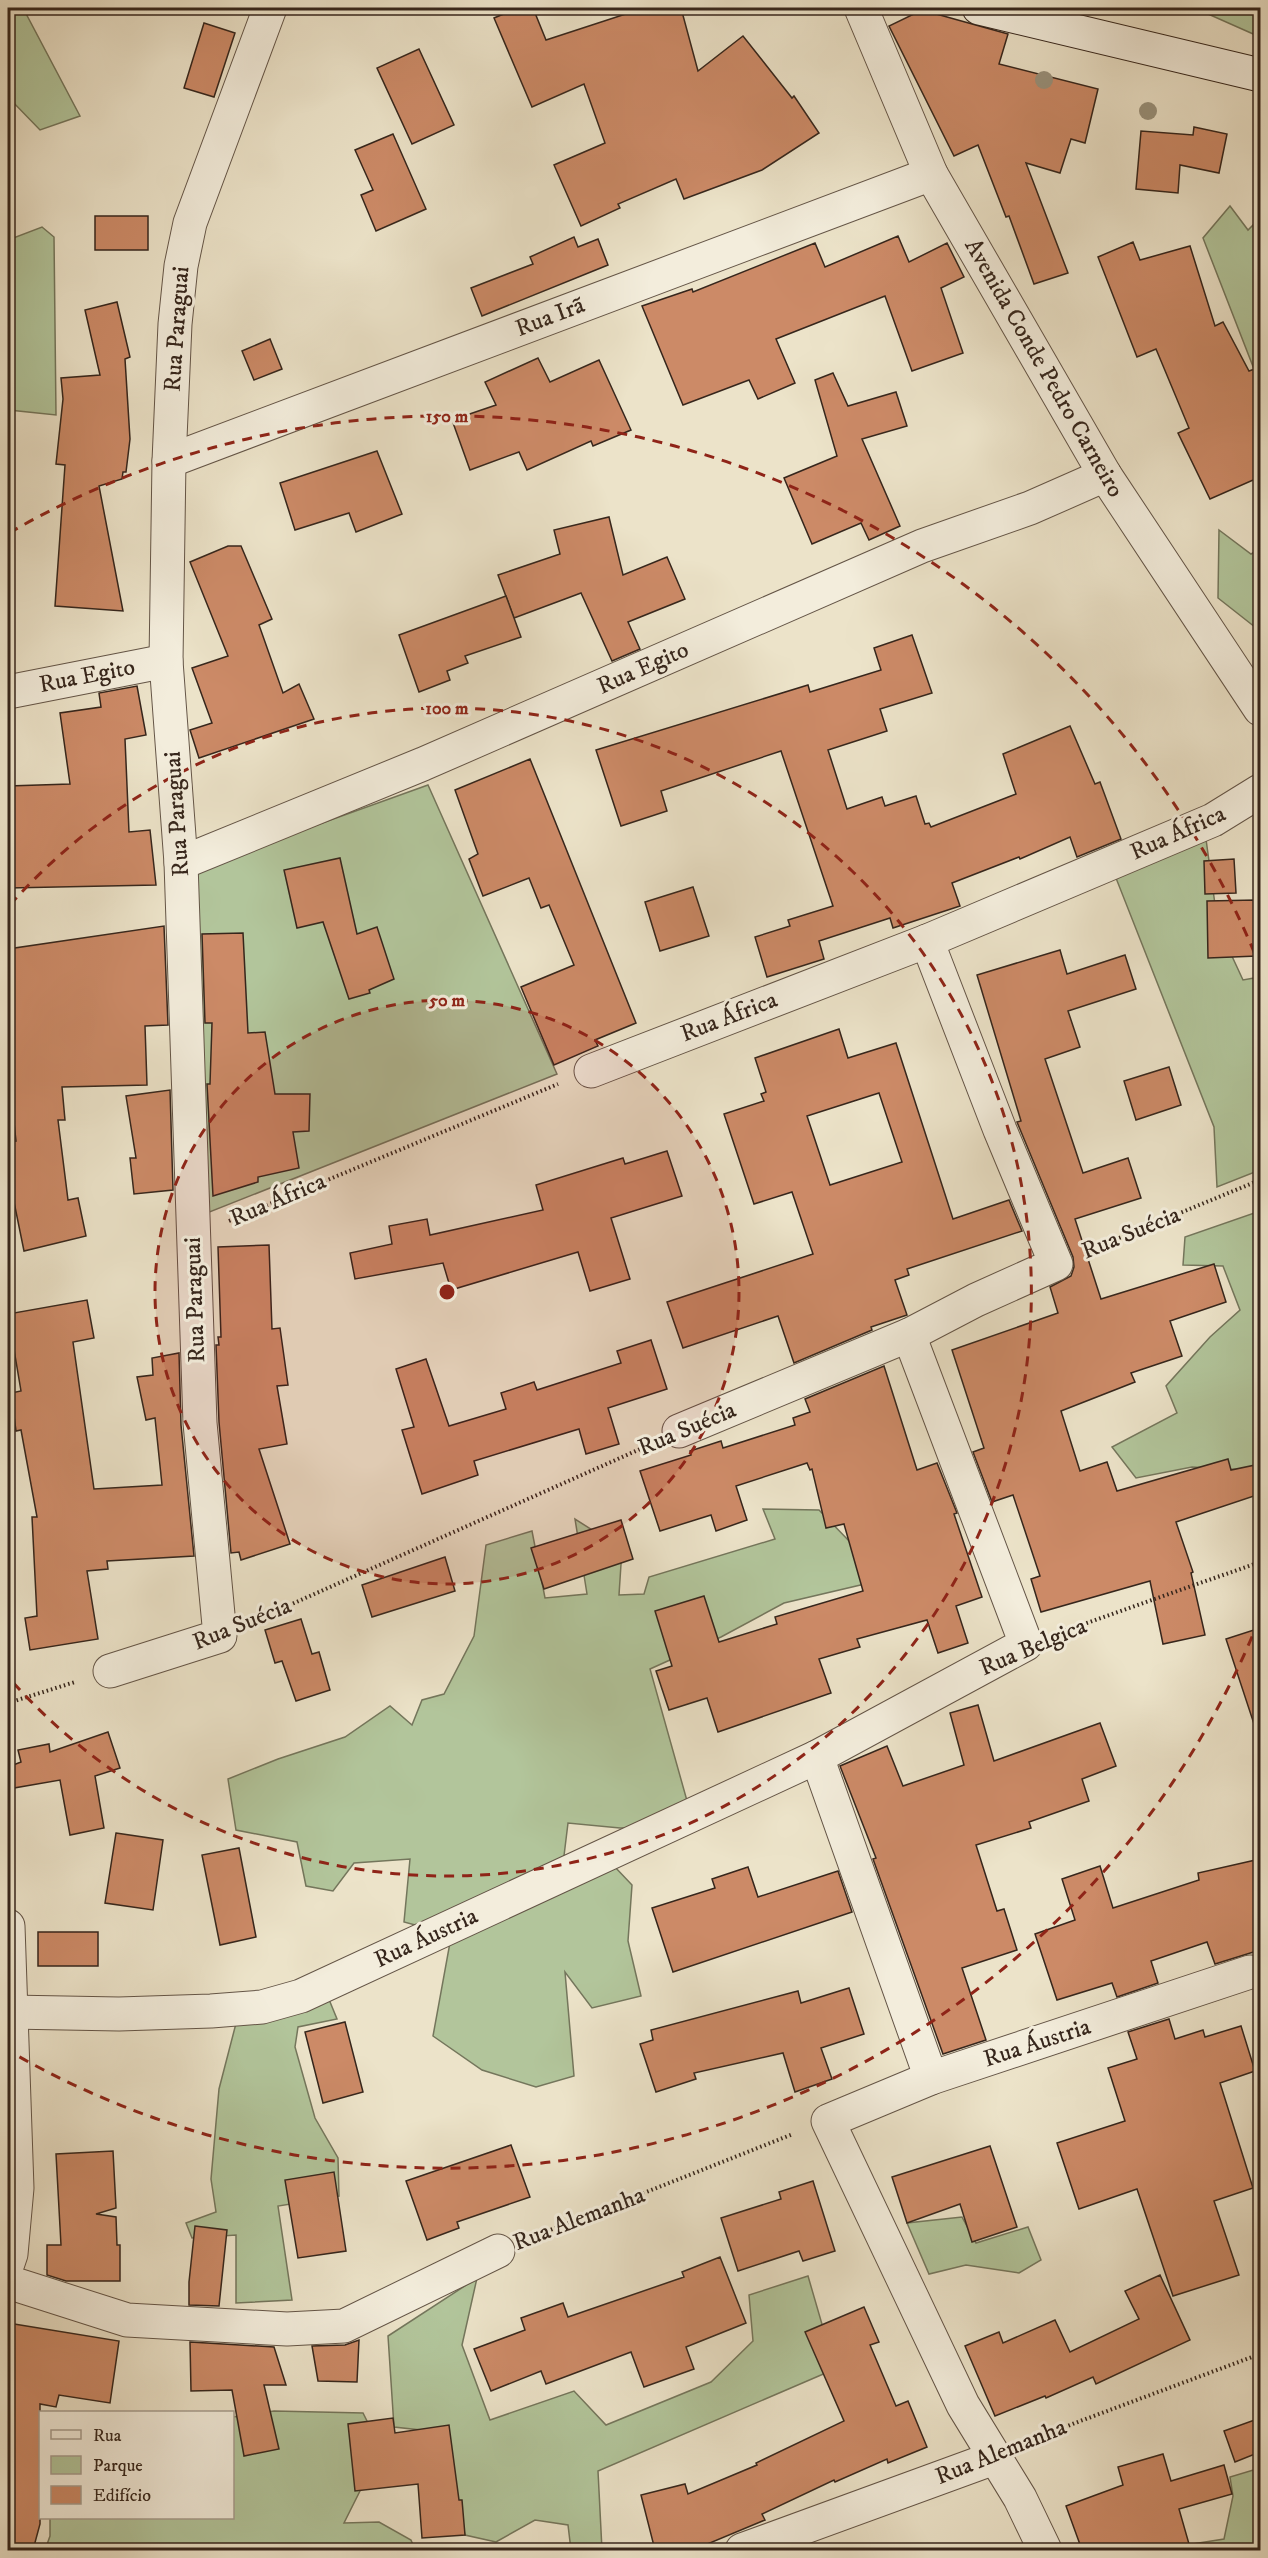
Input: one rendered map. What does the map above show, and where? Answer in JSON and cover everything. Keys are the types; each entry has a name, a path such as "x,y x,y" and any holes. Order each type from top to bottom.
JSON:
{"street":[{"name":"Rua Paraguai","path":"220,1636 200,1423 181,863 166,661 169,460 175,324 180,266 189,223 270,8"},
{"name":"Avenida Conde Pedro Carneiro","path":"861,8 931,174 1105,475 1260,709"},
{"path":"979,8 1029,13 1260,75"},
{"name":"Rua Irã","path":"169,460 931,174"},
{"name":"Rua Egito","path":"181,863 423,764 922,546 1030,508 1105,475"},
{"name":"Rua Egito","path":"8,692 166,661"},
{"name":"Rua África","path":"591,1071 927,941 1213,820 1260,791"},
{"path":"927,941 1000,1130 1056,1264"},
{"name":"Rua Suécia","path":"679,1431 909,1335 976,1300 1056,1264"},
{"path":"909,1335 1026,1644"},
{"name":"Rua Suécia","path":"110,1671 220,1636"},
{"name":"Rua Belgica","path":"817,1757 1026,1644"},
{"path":"817,1757 931,2078"},
{"name":"Rua Áustria","path":"10,2012 119,2014 211,2011 262,2007 301,1996 817,1757"},
{"path":"8,1926 10,2076 17,2188 11,2254 8,2263"},
{"name":"Rua Áustria","path":"828,2121 931,2078 1250,1972"},
{"path":"828,2121 963,2405 1020,2498 1045,2550"},
{"path":"8,2282 127,2320 287,2329 344,2326 498,2250"},
{"name":"Rua Alemanha","path":"742,2550 994,2458"}],"path":[{"name":"Rua África","path":"193,1236 591,1071"},
{"name":"Rua Suécia","path":"1056,1264 1260,1180"},
{"name":"Rua Suécia","path":"220,1636 679,1431"},
{"name":"Rua Belgica","path":"1026,1644 1260,1562"},
{"path":"8,1703 110,1671"},
{"name":"Rua Alemanha","path":"498,2250 828,2121"},
{"name":"Rua Alemanha","path":"994,2458 1075,2423 1260,2354"}],"green space":[{"path":"16,8 23,8 80,116 40,130 8,97 8,16"},
{"path":"1208,8 1260,8 1260,37 1208,14"},
{"path":"1230,206 1248,230 1260,218 1260,367 1254,369 1203,238"},
{"path":"42,227 54,237 56,415 9,410 8,403 8,240"},
{"path":"1219,530 1251,554 1260,549 1260,631 1218,598"},
{"path":"428,785 557,1074 202,1215 197,868"},
{"path":"1205,832 1218,926 1243,980 1260,977 1260,1170 1217,1187 1214,1127 1114,873"},
{"path":"1260,1211 1260,1468 1246,1470 1192,1467 1136,1478 1112,1447 1177,1413 1166,1386 1210,1337 1240,1310 1223,1266 1183,1265 1185,1237"},
{"path":"763,1509 819,1510 886,1579 784,1603 721,1637 650,1669 691,1815 653,1828 620,1828 568,1823 563,1864 426,1928 404,1922 410,1859 354,1863 333,1891 306,1886 297,1842 236,1830 228,1779 278,1759 345,1737 390,1706 412,1725 422,1700 444,1694 474,1636 486,1545 532,1531 545,1598 587,1594 575,1519 622,1549 619,1595 644,1594 649,1577 775,1539"},
{"path":"614,1866 632,1885 628,1941 641,1996 592,2008 565,1972 574,2076 536,2087 482,2070 433,2036 451,1937"},
{"path":"328,1997 337,2019 298,2027 295,2047 315,2118 338,2158 339,2196 278,2206 292,2300 236,2303 236,2235 192,2238 186,2223 216,2212 211,2179 219,2089 240,2008"},
{"path":"962,2217 976,2243 1028,2227 1041,2260 1019,2273 966,2265 929,2274 907,2223"},
{"path":"808,2276 835,2369 598,2471 602,2550 571,2550 568,2525 535,2520 496,2542 465,2535 439,2432 394,2427 388,2336 477,2278 462,2345 490,2420 574,2391 606,2425 711,2382 753,2341 749,2295"},
{"path":"274,2411 363,2413 381,2449 344,2523 379,2522 411,2540 415,2550 45,2550 50,2536 50,2519 234,2519 234,2417"},
{"path":"1260,2468 1260,2540 1248,2550 1169,2550 1224,2539 1233,2496 1230,2477"}],"building":[{"path":"518,8 533,8 546,40 644,8 681,8 698,71 743,36 792,98 794,96 819,133 762,170 684,199 676,179 618,204 620,208 581,226 554,165 605,143 584,84 532,107 494,18"},
{"path":"922,10 1008,34 999,64 1098,89 1085,143 1071,139 1060,173 1026,163 1068,273 1034,284 1009,216 1006,217 978,145 954,156 889,26"},
{"path":"204,23 235,33 214,97 184,88"},
{"path":"419,49 454,125 412,144 377,68"},
{"path":"1194,127 1227,134 1219,173 1180,165 1178,193 1136,189 1141,131 1193,135"},
{"path":"393,134 426,209 376,231 361,195 373,190 355,150"},
{"path":"95,216 148,216 148,250 95,250"},
{"path":"898,236 909,262 947,243 964,277 941,288 963,353 912,371 885,296 776,339 795,383 758,399 749,380 683,405 642,306 692,289 693,292 815,243 825,267"},
{"path":"574,237 578,247 598,239 608,265 482,316 471,288 533,264 530,257"},
{"path":"1133,242 1140,260 1190,246 1215,326 1223,322 1249,371 1260,367 1260,477 1210,499 1178,433 1189,428 1156,349 1137,357 1098,257"},
{"path":"117,302 130,357 125,359 130,439 126,472 123,472 122,479 99,486 123,611 55,606 65,465 56,464 63,399 61,378 100,375 85,310"},
{"path":"270,339 282,369 254,380 242,351"},
{"path":"538,358 550,382 599,360 631,430 593,446 591,441 527,470 519,452 470,470 452,420 496,405 485,382"},
{"path":"833,373 848,406 896,392 907,426 862,439 900,526 869,540 861,523 812,544 784,478 837,456 815,380"},
{"path":"377,451 402,514 356,532 349,513 295,530 280,483"},
{"path":"609,517 623,575 667,557 685,599 628,622 640,649 612,661 581,593 514,618 498,575 560,554 554,530"},
{"path":"228,546 241,546 272,619 259,625 283,693 299,684 314,719 199,758 190,730 212,723 192,668 228,656 190,562"},
{"path":"506,596 521,637 465,656 468,663 447,671 450,680 419,692 399,635"},
{"path":"912,635 932,693 880,709 887,731 828,750 847,809 882,797 885,806 916,796 925,824 929,823 931,827 1016,794 1003,754 1070,726 1095,784 1100,782 1121,839 1077,857 1070,837 1020,859 1019,857 952,883 960,906 893,928 890,918 819,941 824,959 767,977 755,937 790,926 788,920 833,906 781,751 661,791 667,811 621,826 596,750 808,685 810,692 881,670 874,648"},
{"path":"137,686 146,735 125,739 129,832 150,830 156,885 8,888 8,786 70,784 60,713 101,707 99,693"},
{"path":"530,759 636,1023 595,1040 598,1046 554,1065 521,987 574,965 549,905 541,908 529,878 483,896 469,859 478,854 455,790"},
{"path":"340,858 357,934 377,927 394,979 369,990 370,993 349,999 323,922 297,928 284,870"},
{"path":"1234,859 1236,893 1205,894 1204,861"},
{"path":"693,887 709,936 660,951 645,902"},
{"path":"1256,900 1257,956 1208,958 1207,901"},
{"path":"164,926 168,1025 145,1026 147,1085 62,1087 65,1120 58,1120 68,1200 78,1198 86,1236 24,1251 13,1197 8,1197 8,1142 16,1141 8,1067 8,949"},
{"path":"243,933 248,1033 265,1032 275,1094 310,1094 309,1131 293,1132 299,1168 258,1177 258,1182 213,1196 207,1084 210,1084 212,1023 205,1023 202,934"},
{"path":"1060,950 1067,974 1125,955 1136,989 1068,1011 1080,1047 1045,1059 1083,1173 1128,1158 1141,1198 1075,1219 1101,1299 1214,1264 1226,1302 1170,1321 1182,1356 1131,1373 1135,1382 1061,1411 1080,1471 1107,1462 1117,1491 1228,1459 1231,1470 1260,1464 1260,1494 1176,1522 1193,1572 1191,1573 1205,1635 1163,1644 1150,1581 1041,1612 1031,1579 1040,1576 1013,1495 992,1502 973,1452 984,1448 952,1350 1058,1313 1050,1287 1071,1276 1074,1267 1073,1257 1017,1122 1021,1121 977,975"},
{"path":"839,1029 848,1058 896,1043 953,1219 1009,1200 1022,1231 907,1269 909,1275 895,1280 907,1315 871,1327 872,1330 794,1363 778,1316 683,1348 667,1302 813,1254 792,1192 754,1204 724,1114 764,1101 761,1094 766,1092 755,1058","holes":["879,1093 902,1162 830,1185 807,1116"]},
{"path":"1169,1067 1181,1105 1136,1120 1124,1081"},
{"path":"170,1090 173,1190 134,1194 130,1158 136,1158 126,1096"},
{"path":"667,1151 682,1196 611,1218 630,1279 590,1291 578,1252 451,1290 443,1263 355,1279 350,1253 392,1244 389,1226 427,1219 430,1235 543,1210 536,1185 623,1158 625,1164"},
{"path":"269,1245 272,1329 280,1328 288,1385 277,1386 287,1444 259,1449 290,1544 241,1560 239,1552 231,1553 219,1422 216,1345 219,1345 218,1337 221,1337 218,1247"},
{"path":"87,1300 94,1338 73,1342 94,1489 162,1485 155,1418 146,1420 137,1377 153,1375 152,1358 179,1353 181,1425 194,1556 107,1561 108,1569 87,1571 98,1639 30,1650 25,1618 37,1616 32,1517 37,1517 21,1430 16,1431 11,1393 21,1391 8,1314"},
{"path":"651,1340 667,1389 608,1408 619,1444 586,1454 579,1429 474,1461 478,1475 422,1494 402,1430 414,1427 396,1369 426,1359 449,1426 506,1409 501,1393 534,1382 537,1390 621,1363 617,1351"},
{"path":"884,1366 917,1470 937,1463 957,1513 954,1514 982,1597 956,1606 968,1643 938,1653 927,1620 857,1639 860,1647 819,1659 831,1693 718,1732 707,1698 669,1710 656,1671 672,1666 655,1611 704,1596 719,1642 777,1624 775,1617 863,1591 844,1524 826,1528 812,1469 810,1470 807,1463 736,1486 747,1520 716,1531 711,1515 660,1531 640,1471 691,1455 690,1451 721,1441 723,1448 795,1425 793,1418 810,1412 805,1399"},
{"path":"621,1520 633,1559 544,1589 531,1548"},
{"path":"445,1557 455,1591 372,1617 362,1585"},
{"path":"301,1619 312,1654 319,1652 330,1690 296,1701 282,1661 275,1663 265,1630"},
{"path":"1260,1628 1260,1723 1254,1724 1226,1639"},
{"path":"978,1705 994,1761 1100,1723 1116,1766 1082,1779 1089,1801 1029,1822 1031,1828 976,1845 997,1911 1004,1909 1017,1950 962,1968 986,2040 943,2054 873,1859 876,1858 840,1766 887,1746 903,1786 964,1765 950,1713"},
{"path":"108,1732 120,1768 95,1776 104,1828 70,1835 60,1780 8,1789 8,1767 21,1762 18,1750 49,1744 50,1752"},
{"path":"116,1833 163,1840 153,1910 105,1903"},
{"path":"239,1848 256,1937 220,1945 202,1855"},
{"path":"1260,1859 1260,1950 1215,1964 1207,1942 1151,1961 1158,1983 1117,1997 1112,1983 1057,2000 1035,1934 1075,1920 1062,1879 1100,1866 1113,1908 1199,1880 1198,1873"},
{"path":"748,1867 758,1897 838,1871 852,1912 673,1972 652,1908 715,1888 712,1879"},
{"path":"38,1932 98,1932 98,1966 38,1966"},
{"path":"849,1988 864,2034 821,2048 832,2079 795,2092 783,2053 694,2073 696,2079 656,2092 640,2044 653,2040 651,2030 798,1991 801,2003"},
{"path":"1169,2019 1175,2039 1203,2030 1205,2037 1241,2026 1255,2071 1220,2083 1253,2188 1214,2201 1239,2275 1173,2296 1137,2189 1079,2209 1057,2143 1125,2121 1108,2068 1137,2059 1128,2032"},
{"path":"345,2022 363,2092 323,2103 305,2032"},
{"path":"511,2145 530,2197 457,2222 459,2228 427,2240 406,2181"},
{"path":"990,2146 1017,2227 972,2242 960,2204 907,2223 892,2177"},
{"path":"113,2151 116,2208 96,2214 116,2217 117,2245 120,2245 120,2281 66,2281 47,2275 47,2245 61,2245 56,2154"},
{"path":"334,2172 346,2251 298,2258 285,2180"},
{"path":"813,2181 835,2251 803,2261 799,2251 738,2271 721,2218 781,2199 779,2192"},
{"path":"195,2226 227,2230 219,2306 189,2305"},
{"path":"720,2257 746,2323 686,2347 694,2369 644,2387 631,2352 546,2384 541,2371 491,2391 474,2349 525,2330 521,2318 563,2303 568,2317 684,2277 682,2272"},
{"path":"1160,2275 1190,2340 1096,2384 1093,2377 1046,2398 1045,2396 995,2416 965,2346 999,2332 1003,2343 1055,2320 1070,2352 1139,2319 1125,2291"},
{"path":"864,2307 879,2342 870,2345 896,2406 908,2401 927,2447 888,2463 887,2459 835,2482 834,2480 762,2514 765,2520 693,2550 655,2550 641,2495 685,2484 688,2494 757,2465 756,2463 844,2421 805,2332"},
{"path":"8,2323 119,2341 110,2403 59,2395 56,2407 40,2404 40,2524 33,2550 8,2550"},
{"path":"359,2340 357,2382 318,2381 312,2346 345,2345"},
{"path":"190,2342 274,2347 286,2385 264,2385 279,2449 244,2456 232,2390 191,2391"},
{"path":"393,2418 395,2433 449,2425 459,2500 462,2500 465,2535 422,2538 418,2484 355,2491 348,2424"},
{"path":"1260,2418 1260,2452 1235,2462 1224,2431"},
{"path":"1163,2454 1171,2481 1224,2465 1232,2494 1179,2509 1189,2544 1167,2550 1082,2550 1066,2506 1123,2485 1118,2467"}]}
